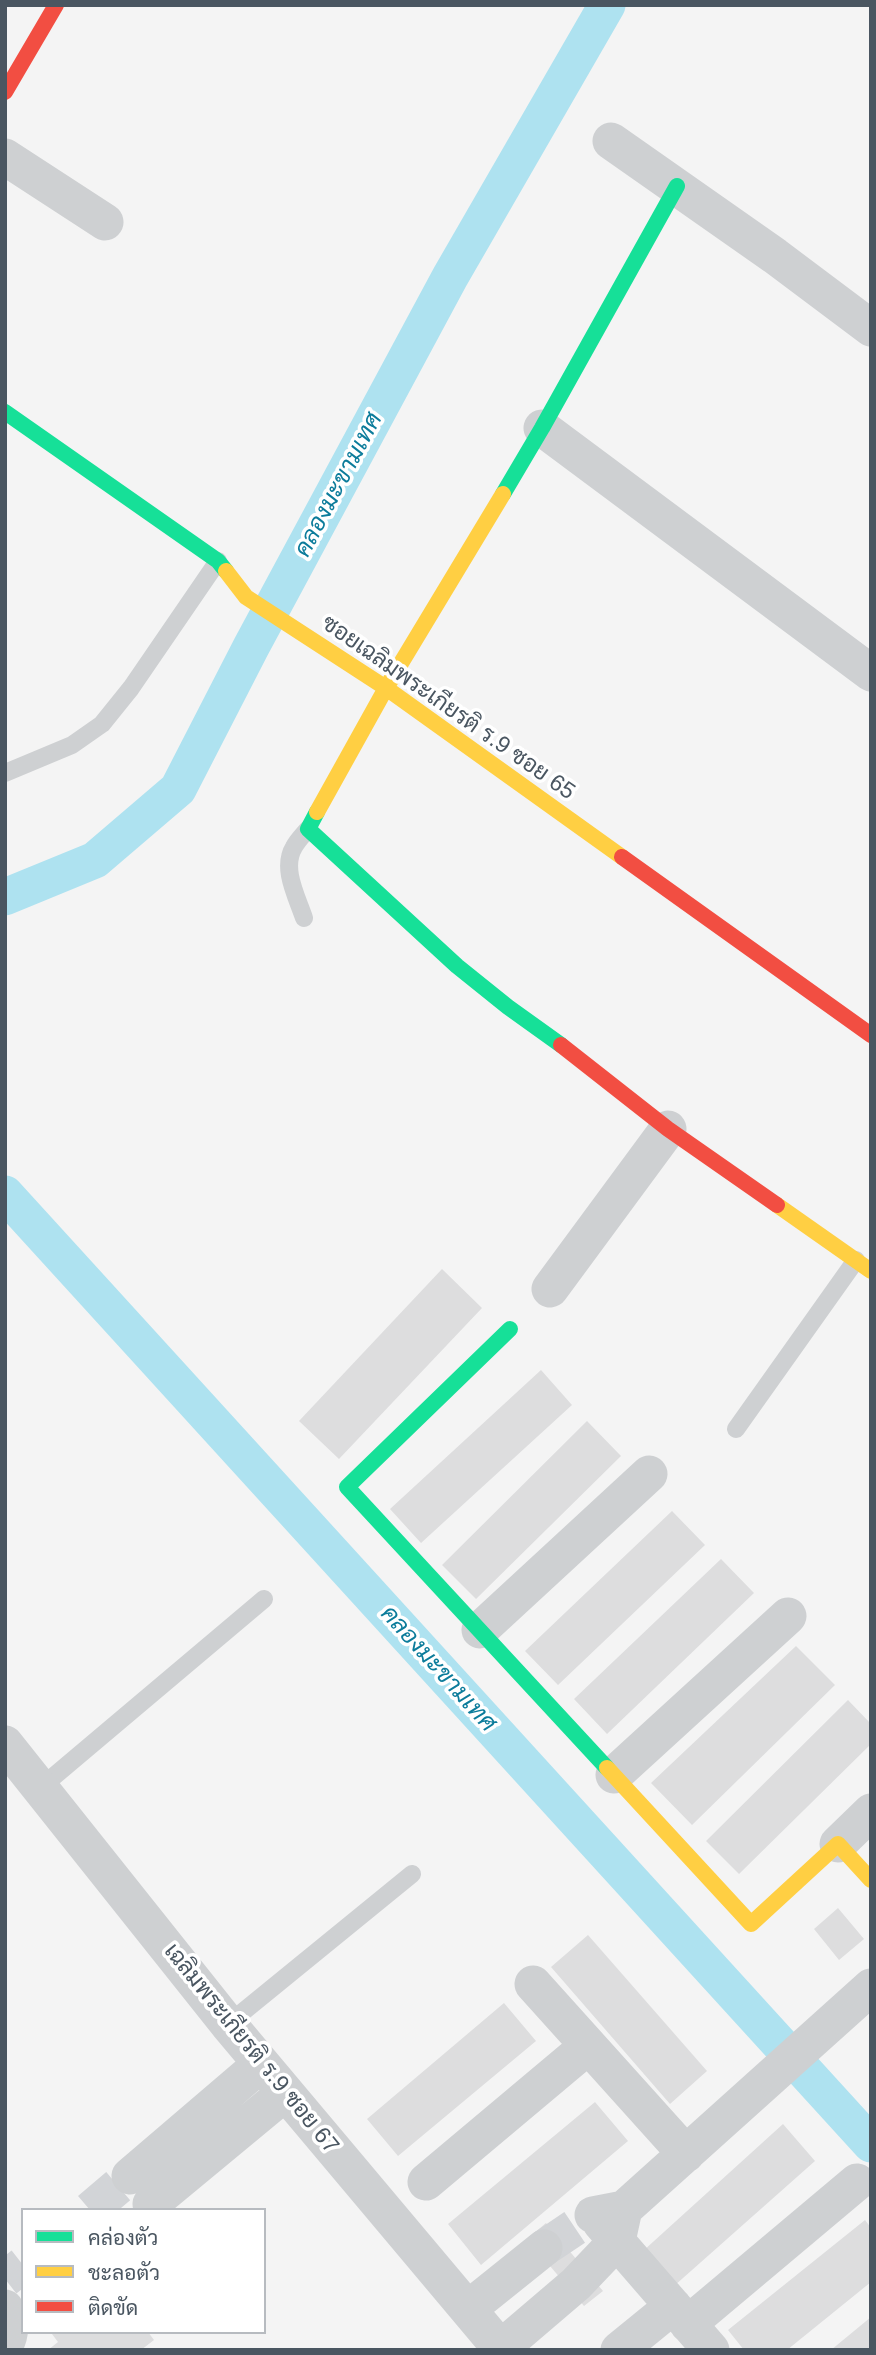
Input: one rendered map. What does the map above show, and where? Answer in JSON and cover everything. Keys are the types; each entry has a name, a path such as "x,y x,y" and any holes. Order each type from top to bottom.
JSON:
{"street":[{"path":"5,92 55,5"},
{"path":"611,141 775,256 871,328"},
{"path":"5,157 105,222"},
{"path":"677,186 542,428 386,688 308,829 457,967 668,1129 864,1266"},
{"name":"ซอยเฉลิมพระเกียรติ ร.9 ซอย 65","path":"5,412 218,561 246,597 386,688 871,1035"},
{"path":"542,428 871,673"},
{"path":"550,1289 668,1129"},
{"path":"510,1329 347,1487 751,1924 871,1812"},
{"path":"480,1630 649,1474"},
{"path":"614,1775 788,1616"},
{"name":"เฉลิมพระเกียรติ ร.9 ซอย 67","path":"5,1744 228,2024 501,2349"},
{"path":"838,1844 871,1880"},
{"path":"533,1984 686,2154"},
{"path":"501,2349 576,2284 611,2222 871,1987"},
{"path":"426,2182 588,2046"},
{"path":"261,2064 141,2190 285,2093"},
{"path":"619,2350 691,2326 857,2182"},
{"path":"611,2222 691,2326"},
{"path":"468,2309 544,2248"},
{"path":"5,2308 11,2331 5,2345"}],"lane":[{"path":"5,774 72,745 102,724 131,688 218,561"},
{"path":"304,918 291,880 289,864 292,849 308,829"},
{"path":"736,1429 864,1266"},
{"path":"40,1788 264,1599"},
{"path":"228,2024 412,1874"}],"building":[{"path":"442,1269 482,1308 339,1459 299,1421"},
{"path":"541,1370 572,1405 421,1543 390,1509"},
{"path":"587,1421 621,1456 476,1599 442,1565"},
{"path":"672,1511 705,1545 558,1685 525,1651"},
{"path":"721,1559 754,1593 607,1734 574,1699"},
{"path":"796,1646 835,1685 692,1825 651,1783"},
{"path":"848,1700 871,1724 871,1744 739,1874 706,1841"},
{"path":"838,1908 864,1939 839,1960 814,1929"},
{"path":"588,1935 707,2071 670,2104 551,1967"},
{"path":"504,2003 536,2041 398,2156 367,2119"},
{"path":"595,2102 628,2141 481,2265 448,2224"},
{"path":"783,2124 815,2161 674,2286 643,2251"},
{"path":"865,2220 871,2228 871,2282 787,2350 744,2350 728,2330"},
{"path":"546,2223 603,2291 584,2306 527,2239"},
{"path":"871,2317 871,2350 831,2350"},
{"path":"52,2334 150,2334 154,2340 141,2350 48,2350 58,2342"}],"waterway":[{"name":"คลองมะขามเทศ","path":"5,897 95,860 178,789 251,647 450,277 607,5"},
{"name":"คลองมะขามเทศ","path":"5,1194 871,2144"}],"tunnel":[{"path":"92,2208 130,2176"},
{"path":"544,2248 593,2215"},
{"path":"5,2279 21,2267"}],"traffic: fast":[{"path":"503,494 677,186"},
{"path":"5,412 218,561 226,571"},
{"path":"317,812 308,829 457,966 561,1045"},
{"path":"510,1329 347,1487 607,1768"}],"traffic: slow":[{"path":"317,812 386,688 503,494"},
{"path":"226,571 246,597 386,688 622,857"},
{"path":"777,1205 871,1271"},
{"path":"607,1768 751,1924 838,1844 871,1880"}],"traffic: jam":[{"path":"5,92 56,5"},
{"path":"622,857 871,1035"},
{"path":"561,1045 668,1129 777,1205"}]}
